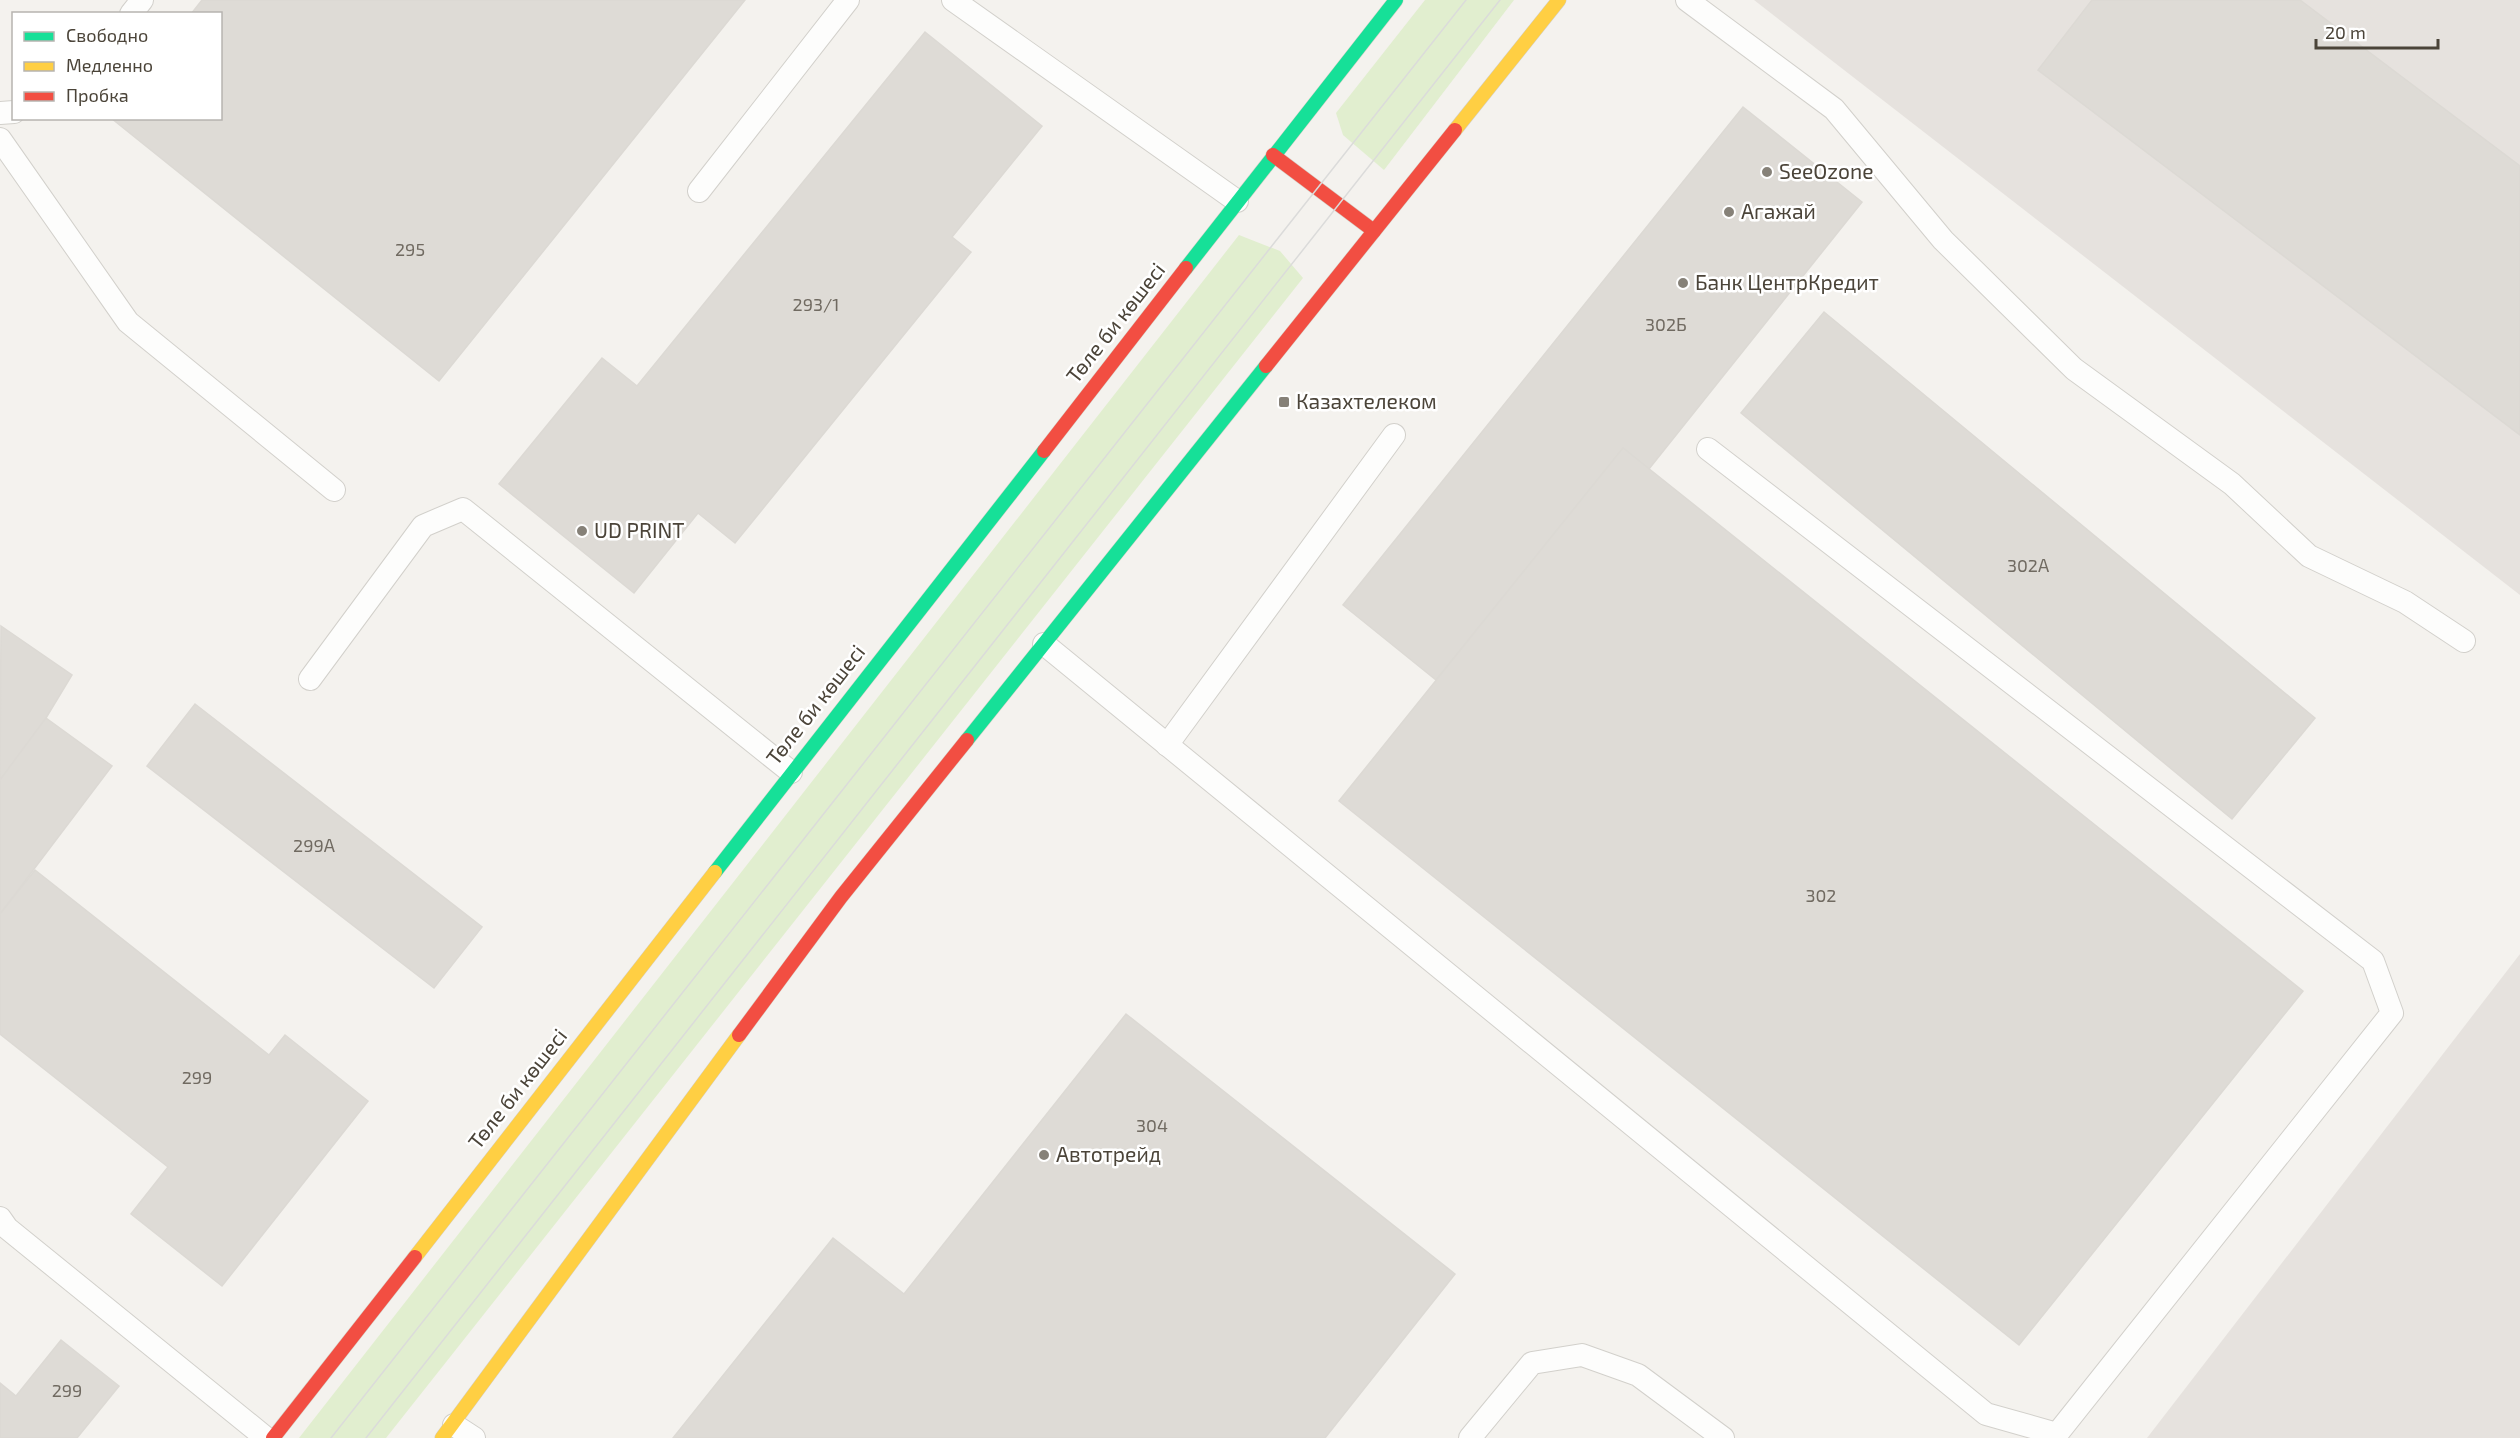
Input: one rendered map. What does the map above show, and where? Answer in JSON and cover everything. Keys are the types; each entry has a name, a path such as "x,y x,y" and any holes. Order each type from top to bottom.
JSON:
{"main road":[{"name":"Төле би көшесі","path":"273,1438 1396,0"},
{"path":"448,1431 841,897 1559,0"},
{"path":"1273,155 1374,231"}],"lane":[{"path":"133,12 142,0"},
{"path":"699,191 848,0"},
{"path":"953,0 1238,201"},
{"path":"1687,0 1834,109 1943,240 2074,369 2232,484 2309,556 2405,602 2464,641"},
{"path":"0,140 128,322 334,489"},
{"path":"1167,745 1394,435"},
{"path":"1044,644 1986,1414 2056,1434 2392,1013 2373,961 1708,449"},
{"path":"310,679 423,526 463,509 791,772"},
{"path":"0,1218 7,1228 266,1438"},
{"path":"1470,1438 1532,1363 1582,1355 1638,1375 1723,1438"},
{"path":"448,1431 474,1438"}],"shaded area":[{"path":"1754,0 2520,0 2520,595"},
{"path":"2520,954 2520,1438 2147,1438"}],"green space":[{"path":"1425,0 1514,0 1384,170 1343,135 1336,113"},
{"path":"1239,235 1280,251 1303,278 386,1438 299,1438"}],"building":[{"path":"202,0 745,0 439,381 113,120 222,120 222,12 193,12"},
{"path":"2092,0 2300,0 2520,166 2520,435 2038,70"},
{"path":"925,32 1042,126 952,237 971,252 735,543 698,513 634,593 499,484 602,358 637,386"},
{"path":"1743,107 1862,202 1649,469 1623,448 1436,680 1343,605"},
{"path":"1824,312 2315,718 2232,819 1741,413"},
{"path":"1623,448 2303,991 2019,1345 1339,801"},
{"path":"1,626 72,675 46,718 0,780"},
{"path":"195,704 482,927 434,988 147,766"},
{"path":"46,718 112,766 0,914 0,780"},
{"path":"35,870 269,1055 285,1035 368,1101 222,1286 131,1214 168,1167 0,1034 0,914"},
{"path":"1126,1014 1455,1274 1325,1438 673,1438 833,1238 904,1294"},
{"path":"61,1340 119,1386 77,1438 0,1438 0,1383 16,1396"}],"tram line":[{"path":"331,1438 1466,0"},
{"path":"366,1438 1500,0"}],"traffic: fast":[{"path":"1186,268 1396,0"},
{"path":"967,740 1266,366"},
{"path":"715,872 1044,451"}],"traffic: slow":[{"path":"1455,130 1559,0"},
{"path":"415,1257 715,872"},
{"path":"442,1438 739,1035"}],"traffic: jam":[{"path":"1266,366 1455,130"},
{"path":"1273,155 1374,231"},
{"path":"1044,451 1186,268"},
{"path":"739,1035 841,897 967,740"},
{"path":"273,1438 415,1257"}],"place":[{"name":"SeeОzone","path":"1767,172"},
{"name":"Агажай","path":"1729,212"},
{"name":"Банк ЦентрКредит","path":"1683,283"},
{"name":"Казахтелеком","path":"1284,402"},
{"name":"UD PRINT","path":"582,531"},
{"name":"Автотрейд","path":"1044,1155"}]}
